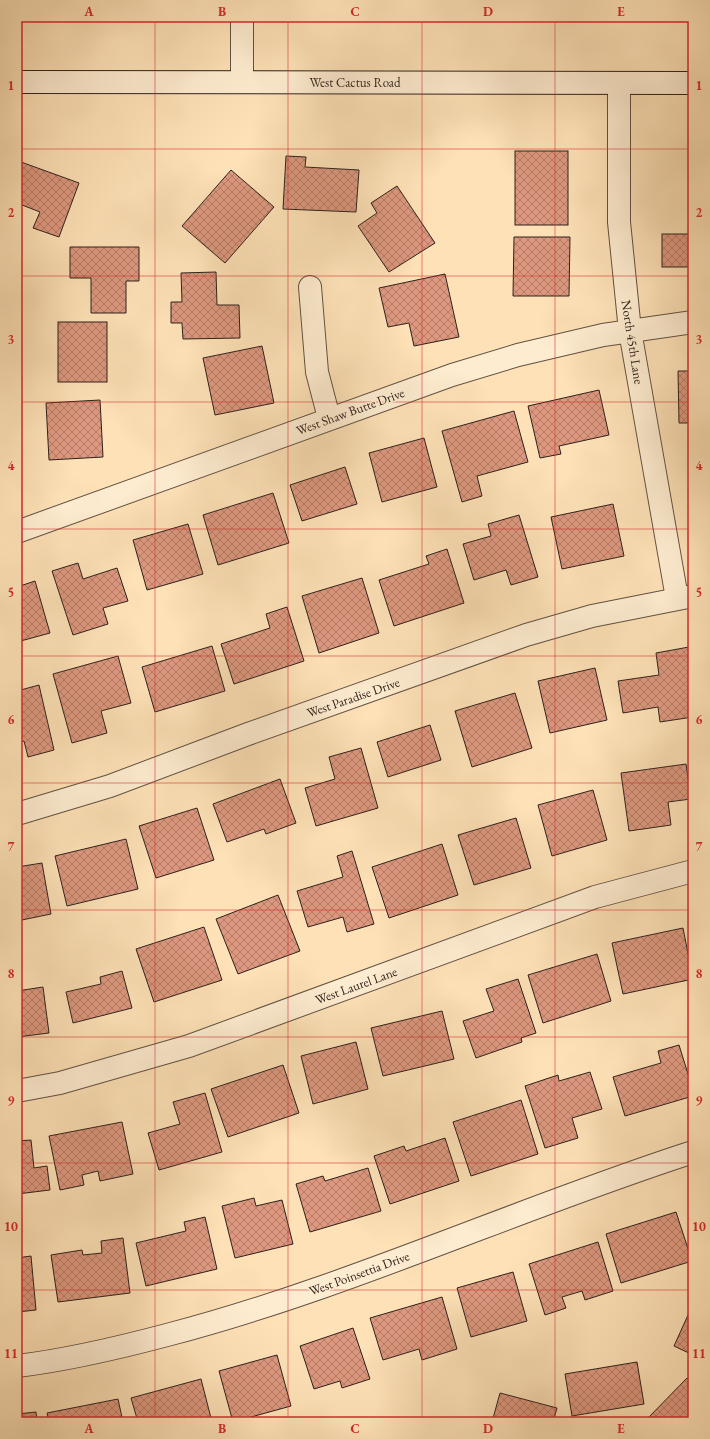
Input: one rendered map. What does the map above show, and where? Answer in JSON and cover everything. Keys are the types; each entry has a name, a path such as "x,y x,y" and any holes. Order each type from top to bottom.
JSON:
{"street":[{"path":"242,17 242,81"},
{"name":"West Cactus Road","path":"17,82 242,81 693,83"},
{"name":"North 45th Lane","path":"620,83 619,222 630,331 685,597"},
{"path":"310,287 317,372 329,418"},
{"name":"West Shaw Butte Drive","path":"17,532 329,418 452,375 518,355 630,331 693,322"},
{"name":"West Paradise Drive","path":"17,814 110,786 248,734 526,635 592,616 685,597"},
{"name":"West Laurel Lane","path":"17,1091 60,1083 189,1046 595,897 693,872"},
{"name":"West Poinsettia Drive","path":"17,1366 112,1349 212,1323 305,1293 693,1152"}],"building":[{"path":"515,151 568,151 568,225 515,225"},
{"path":"286,156 306,157 305,167 359,170 356,212 283,209"},
{"path":"21,162 79,183 59,237 33,228 40,212 17,203 17,172"},
{"path":"231,170 274,207 225,263 182,226"},
{"path":"397,186 435,243 389,272 358,226 377,213 371,203"},
{"path":"662,234 693,234 693,267 662,267"},
{"path":"514,237 570,237 569,296 513,296"},
{"path":"70,247 139,247 139,281 126,281 126,313 91,313 91,278 70,278"},
{"path":"216,272 217,305 239,305 240,338 183,339 182,323 171,323 171,302 182,302 181,273"},
{"path":"445,274 459,337 414,346 409,323 388,327 379,288"},
{"path":"58,322 107,322 107,382 58,382"},
{"path":"262,346 274,403 215,415 203,358"},
{"path":"678,371 693,371 693,423 679,423"},
{"path":"599,390 609,435 559,446 561,454 540,458 528,406"},
{"path":"100,400 103,457 49,460 46,403"},
{"path":"514,411 528,462 477,476 482,496 462,502 442,431"},
{"path":"424,438 437,487 382,502 369,453"},
{"path":"345,467 357,504 302,521 290,485"},
{"path":"273,493 289,543 218,565 203,515"},
{"path":"613,504 624,556 562,569 551,517"},
{"path":"519,515 538,577 511,585 506,570 474,580 463,544 491,536 488,524"},
{"path":"188,524 203,574 147,590 133,540"},
{"path":"447,549 464,603 394,626 379,580 429,564 426,556"},
{"path":"78,563 83,579 117,568 128,601 103,608 108,624 73,635 52,571"},
{"path":"362,578 379,633 319,653 302,596"},
{"path":"35,581 50,633 17,642 17,587"},
{"path":"287,607 304,661 234,684 221,644 270,628 266,614"},
{"path":"212,646 225,691 155,712 142,667"},
{"path":"689,647 693,674 693,717 660,722 658,707 623,713 618,681 659,675 656,653"},
{"path":"118,656 131,703 101,711 107,733 72,743 53,674"},
{"path":"595,668 607,720 550,733 538,681"},
{"path":"39,685 54,750 28,757 24,741 17,743 17,691"},
{"path":"515,693 532,748 472,767 455,711"},
{"path":"430,725 441,760 388,777 377,742"},
{"path":"361,748 378,808 316,826 305,788 335,779 329,757"},
{"path":"686,764 691,799 668,802 671,825 629,831 621,773"},
{"path":"280,779 296,823 266,834 264,829 227,842 213,804"},
{"path":"593,790 607,840 552,856 538,805"},
{"path":"197,808 214,860 156,878 139,826"},
{"path":"516,818 531,868 474,885 458,835"},
{"path":"126,839 138,889 67,906 55,856"},
{"path":"442,844 458,895 389,918 372,867"},
{"path":"352,851 374,924 347,932 343,917 308,927 297,891 343,877 337,856"},
{"path":"42,863 51,914 17,921 17,867"},
{"path":"278,895 300,951 238,974 216,919"},
{"path":"204,927 222,980 154,1002 136,949"},
{"path":"683,928 693,979 623,994 612,943"},
{"path":"597,954 611,1001 543,1023 528,975"},
{"path":"122,971 132,1008 73,1023 66,992 101,984 100,977"},
{"path":"518,979 536,1033 521,1038 522,1042 476,1058 463,1021 494,1011 486,989"},
{"path":"43,987 49,1033 17,1037 17,991"},
{"path":"442,1011 454,1059 383,1076 371,1028"},
{"path":"356,1042 368,1089 313,1104 301,1056"},
{"path":"679,1045 693,1090 693,1096 625,1116 613,1077 661,1063 658,1051"},
{"path":"283,1065 299,1113 228,1137 211,1089"},
{"path":"590,1072 602,1109 572,1118 578,1138 545,1148 525,1086 558,1075 559,1081"},
{"path":"205,1093 222,1152 159,1170 148,1133 180,1124 173,1102"},
{"path":"521,1100 538,1154 471,1176 453,1122"},
{"path":"122,1122 133,1174 100,1181 98,1171 82,1175 84,1185 60,1190 49,1136"},
{"path":"445,1138 459,1181 390,1204 374,1156 404,1146 406,1151"},
{"path":"31,1140 34,1168 47,1166 50,1190 17,1194 17,1141"},
{"path":"368,1168 381,1211 310,1232 296,1184 323,1176 325,1181"},
{"path":"254,1198 256,1206 282,1200 293,1244 235,1258 222,1206"},
{"path":"676,1212 692,1261 621,1283 606,1234"},
{"path":"205,1217 217,1269 146,1286 136,1243 186,1231 184,1222"},
{"path":"123,1238 130,1293 58,1302 51,1255 82,1250 83,1255 102,1253 101,1241"},
{"path":"598,1242 613,1291 585,1300 582,1291 562,1297 566,1308 545,1315 529,1264"},
{"path":"31,1256 36,1310 17,1312 17,1258"},
{"path":"513,1272 527,1321 471,1337 457,1288"},
{"path":"442,1297 457,1349 422,1360 419,1349 383,1360 370,1318"},
{"path":"693,1304 693,1355 674,1346"},
{"path":"353,1328 370,1379 342,1388 340,1381 314,1389 300,1346"},
{"path":"277,1355 291,1406 233,1422 219,1371"},
{"path":"637,1362 644,1404 572,1416 565,1374"},
{"path":"687,1378 693,1384 693,1395 689,1399 693,1403 693,1422 652,1422 648,1418"},
{"path":"201,1379 212,1422 138,1422 131,1398"},
{"path":"500,1393 557,1408 553,1422 492,1422"},
{"path":"118,1399 123,1422 49,1422 47,1413"},
{"path":"36,1412 37,1422 17,1422 17,1414"}]}
